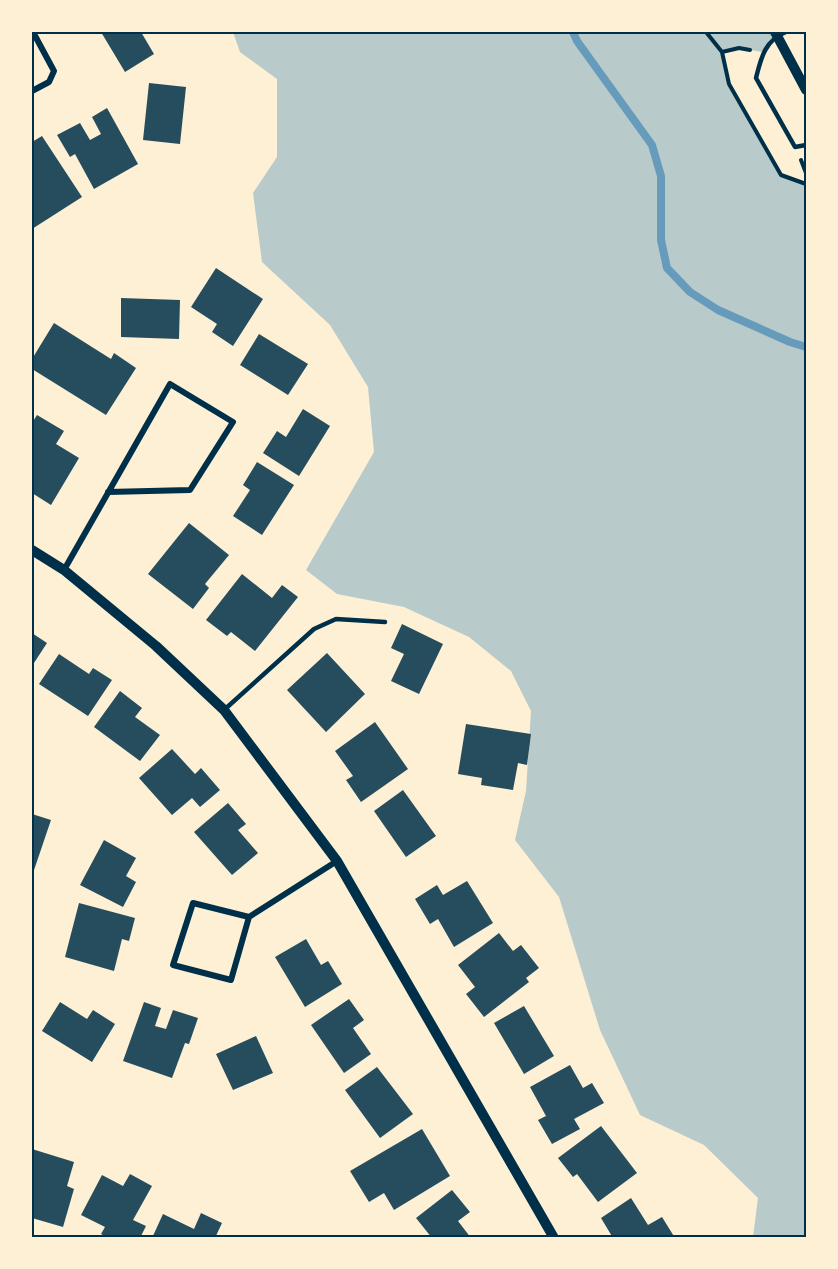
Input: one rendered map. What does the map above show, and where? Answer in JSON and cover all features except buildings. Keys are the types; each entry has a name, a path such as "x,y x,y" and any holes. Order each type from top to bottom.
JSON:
{"street":[{"path":"32,91 49,82 54,71 33,32"},
{"path":"779,33 807,90"},
{"path":"64,570 108,492 171,384 233,422 190,490 108,492"},
{"path":"32,550 64,570 156,646 224,710 337,861 554,1238"},
{"path":"249,917 192,903 173,965 231,980 249,917 337,861"}],"lane":[{"path":"779,33 762,52 756,78 795,147 807,145"},
{"path":"224,710 314,629 336,619 385,622"}],"path":[{"path":"706,32 722,52 729,84 781,175 807,184"},
{"path":"722,52 740,48 762,52"}],"shaded area":[{"path":"233,32 775,32 777,35 762,52 739,48 722,52 729,84 781,175 806,184 806,1237 753,1237 758,1198 704,1145 640,1115 600,1030 559,897 515,840 526,791 531,711 511,671 469,637 404,607 337,594 306,570 374,452 368,387 330,325 262,262 253,193 277,157 277,79 240,52"}],"waterway":[{"path":"573,32 577,41 652,145 661,176 661,240 667,268 690,292 718,310 806,347"}]}
